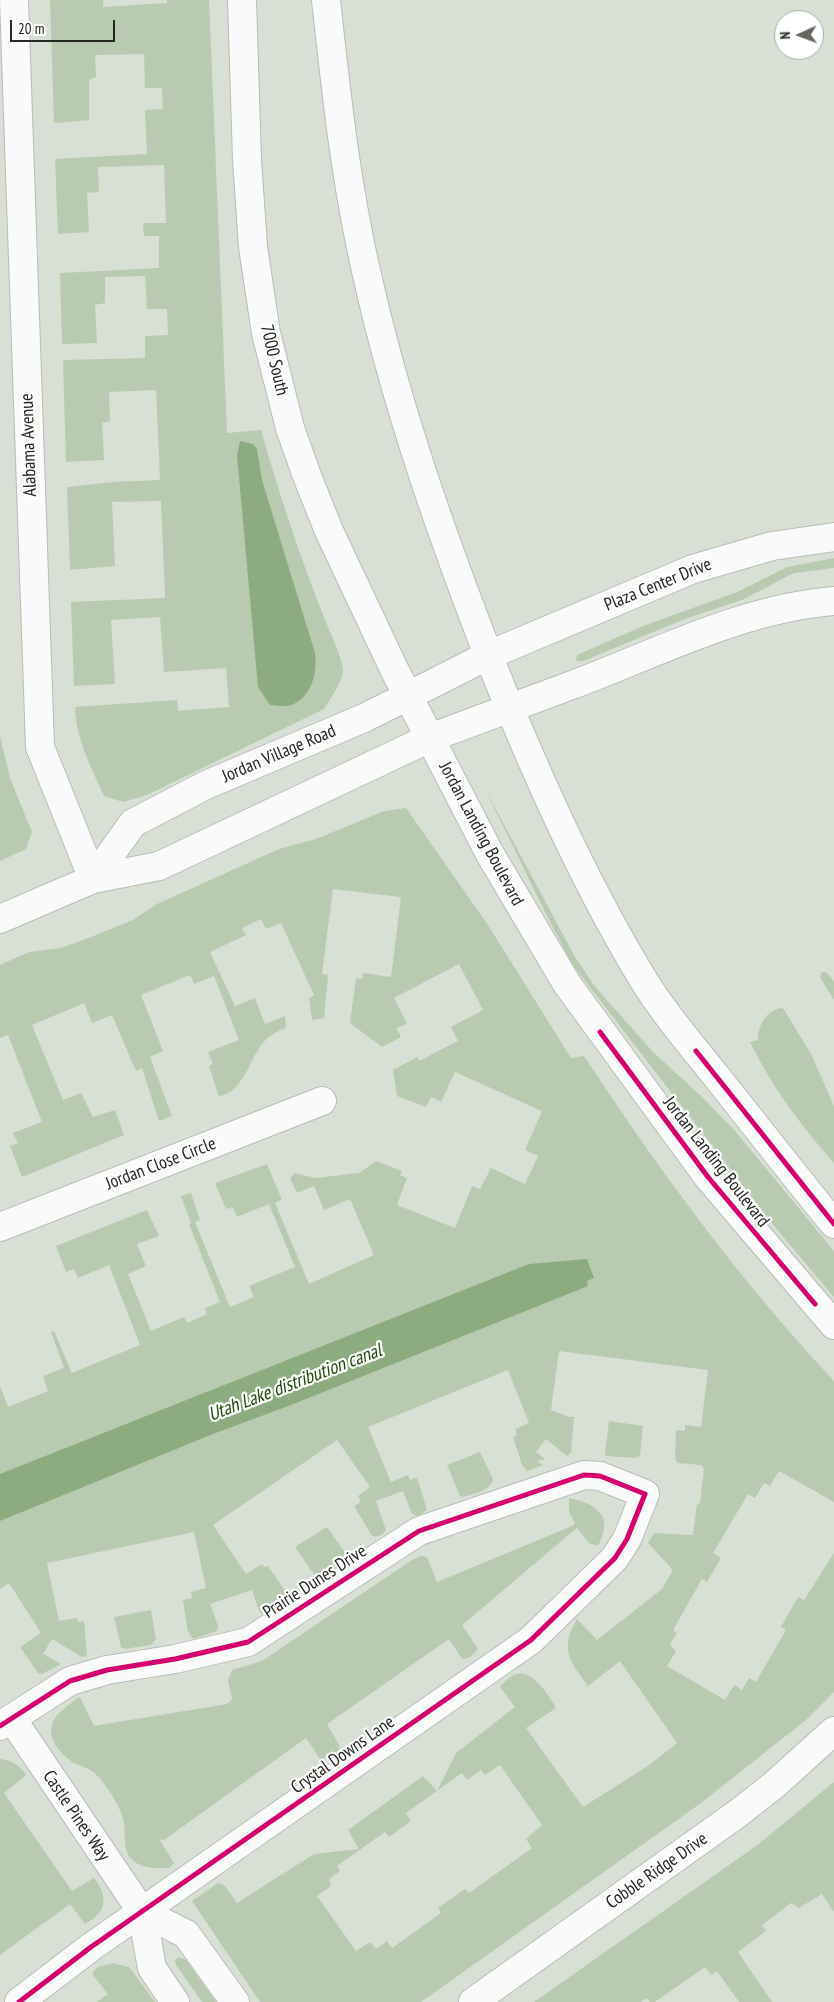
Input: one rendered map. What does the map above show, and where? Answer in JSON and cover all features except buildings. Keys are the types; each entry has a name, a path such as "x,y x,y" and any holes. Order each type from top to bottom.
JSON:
{"street":[{"name":"Alabama Avenue","path":"14,0 40,747 93,879"},
{"name":"7000 South","path":"242,0 247,160 253,247 266,333 277,380 307,476 329,531 408,696"},
{"path":"326,0 346,154 367,274 411,442 462,586 509,707 534,765 603,909 648,986 696,1051 834,1224"},
{"name":"Plaza Center Drive","path":"489,656 693,569 772,546 834,538"},
{"path":"0,919 93,879 159,866 430,738 509,707 571,686 698,634 789,607 834,601"},
{"name":"Jordan Village Road","path":"93,879 133,823 206,785 364,718 489,656"},
{"name":"Jordan Landing Boulevard","path":"408,696 490,854 567,984 708,1177 834,1325"},
{"name":"Jordan Close Circle","path":"0,1227 322,1101"},
{"name":"Prairie Dunes Drive","path":"6,1723 38,1700 70,1681 107,1670 175,1659 248,1642 419,1531 584,1475 600,1476 645,1494"},
{"name":"Crystal Downs Lane","path":"19,2002 91,1947 531,1640 615,1558 627,1539 645,1494"},
{"name":"Castle Pines Way","path":"6,1723 142,1912 152,1968 175,2002"},
{"name":"Cobble Ridge Drive","path":"473,2002 737,1814 774,1785 834,1731"},
{"name":"Castle Pines Way","path":"142,1912 186,1934 235,2002"}],"shaded area":[{"path":"50,0 103,0 103,7 167,3 167,0 209,0 227,433 261,430 283,504 317,601 343,667 338,686 324,709 147,795 123,802 104,796 81,742 75,707 177,700 178,711 229,707 226,668 164,672 160,617 111,620 115,684 74,686 71,602 165,598 161,501 112,502 115,566 70,570 67,487 113,482 160,480 156,390 109,392 110,421 102,423 104,460 66,462 63,360 145,358 145,336 168,335 167,309 147,309 145,276 105,277 105,303 95,305 97,343 62,344 60,273 159,268 159,236 144,236 143,223 166,223 164,165 98,167 99,192 87,193 89,232 58,234 55,159 147,154 145,110 163,109 162,88 145,88 144,54 95,55 96,77 89,80 89,120 54,123"},
{"path":"834,558 834,568 794,573 742,600 685,619 583,661 576,661 577,655 643,626 737,592 787,567"},
{"path":"0,736 10,778 32,832 26,849 0,861"},
{"path":"484,787 575,957 596,988 654,1053 701,1096 736,1132 834,1251 834,1297 779,1232 572,964"},
{"path":"406,808 488,925 571,1058 584,1056 648,1150 709,1233 749,1284 834,1381 834,1502 779,1471 770,1486 764,1483 755,1498 748,1494 713,1553 721,1558 707,1582 702,1579 673,1630 677,1633 670,1645 676,1651 667,1666 725,1700 734,1685 742,1690 749,1678 756,1682 786,1630 781,1627 798,1597 804,1600 834,1553 834,1692 806,1720 701,1803 421,2002 260,2002 192,1901 218,1883 225,1886 237,1903 314,1854 359,1849 348,1830 423,1776 437,1791 456,1753 515,1707 500,1687 512,1676 519,1674 532,1678 544,1689 556,1708 526,1728 583,1807 648,1766 677,1743 620,1661 588,1686 572,1662 568,1647 572,1629 577,1619 597,1640 662,1589 673,1570 648,1543 654,1533 693,1535 697,1504 700,1503 704,1469 701,1465 678,1463 675,1459 676,1430 685,1431 685,1425 701,1427 708,1370 559,1351 551,1410 574,1417 571,1453 567,1456 546,1439 536,1452 545,1459 537,1461 543,1465 527,1471 522,1465 513,1437 517,1435 515,1429 529,1423 508,1370 368,1427 391,1482 408,1475 410,1480 417,1477 427,1510 418,1516 412,1514 403,1491 376,1501 386,1530 378,1536 372,1536 354,1506 361,1502 358,1496 370,1487 337,1440 213,1525 246,1574 262,1564 264,1567 268,1566 284,1589 286,1597 267,1614 262,1614 259,1611 252,1590 210,1604 218,1626 217,1631 193,1639 188,1632 183,1600 192,1598 191,1592 206,1588 194,1532 47,1563 59,1621 77,1618 78,1622 84,1621 87,1656 82,1657 52,1639 43,1654 61,1664 42,1674 38,1673 20,1647 41,1633 9,1583 0,1589 0,1386 8,1407 48,1391 43,1376 64,1368 51,1332 54,1331 72,1373 140,1345 109,1265 78,1278 74,1269 66,1272 56,1246 147,1210 159,1236 137,1244 146,1266 128,1274 151,1331 184,1317 187,1323 207,1314 205,1308 220,1302 189,1224 191,1223 181,1196 191,1193 200,1220 195,1222 230,1307 254,1297 249,1286 295,1267 269,1204 237,1217 233,1207 226,1209 215,1183 267,1164 282,1200 275,1203 309,1284 374,1255 350,1199 324,1210 314,1186 297,1193 290,1179 294,1173 316,1178 359,1173 376,1161 402,1171 400,1175 407,1178 397,1205 455,1228 472,1186 480,1189 491,1168 525,1184 538,1156 525,1150 542,1111 455,1072 441,1102 431,1097 426,1107 397,1096 393,1070 417,1057 419,1061 458,1041 451,1027 483,1010 459,964 394,998 407,1024 396,1028 401,1037 382,1047 350,1023 356,978 362,979 363,973 391,977 401,897 333,889 322,974 328,975 324,1018 312,1020 309,998 314,995 281,923 266,929 261,919 242,928 246,935 210,952 235,1006 255,998 265,1024 285,1016 286,1028 275,1033 261,1045 243,1078 235,1088 219,1097 209,1066 213,1064 208,1052 239,1040 214,976 194,984 190,975 141,995 163,1051 150,1057 172,1116 159,1121 142,1068 136,1071 112,1015 92,1023 84,1003 32,1025 63,1100 81,1093 93,1117 115,1110 124,1135 22,1177 10,1146 18,1143 13,1133 42,1122 8,1035 0,1038 0,965 29,952 61,948 91,937 133,920 157,904 279,849 316,839 384,811","holes":["500,1765 542,1825 526,1839 532,1848 469,1893 465,1889 438,1908 441,1913 392,1948 387,1941 376,1949 370,1942 356,1951 317,1896 331,1886 329,1879 340,1871 337,1866 385,1832 389,1837 411,1821 406,1813 462,1773 467,1780 481,1770 485,1775"]},
{"path":"822,972 826,972 834,981 834,1000 821,979"},
{"path":"783,1008 811,1054 834,1106 834,1163 788,1106 750,1042 758,1040 761,1024 764,1019 772,1011"},
{"path":"609,1421 643,1426 640,1456 634,1458 606,1456"},
{"path":"480,1452 493,1479 492,1483 482,1491 464,1497 460,1496 447,1465"},
{"path":"569,1498 588,1504 600,1513 604,1526 598,1546 589,1543 577,1528 462,1625 478,1649 471,1656 462,1659 449,1639 327,1724 340,1747 332,1756 320,1759 306,1738 164,1840 159,1839 174,1863 169,1868 148,1867 135,1862 131,1858 125,1844 122,1816 111,1794 97,1775 71,1761 60,1752 55,1744 51,1735 54,1720 61,1711 80,1697 94,1726 227,1704 232,1699 228,1680 232,1670 262,1661 412,1560 421,1556 427,1557 437,1582 572,1526 575,1524 569,1511"},
{"path":"327,1527 344,1551 344,1560 322,1576 315,1576 295,1547"},
{"path":"151,1610 156,1639 151,1645 124,1649 121,1647 114,1617"},
{"path":"0,1759 15,1764 26,1775 4,1793 72,1891 94,1878 103,1895 103,1905 99,1913 85,1924 70,1904 0,1955"},
{"path":"834,1782 834,1912 822,1894 799,1908 791,1903 762,1925 766,1931 738,1952 772,2002 739,2002 717,1971 711,1975 705,1967 655,2002 650,2002 647,1998 641,2002 534,2002 756,1846"},
{"path":"178,1957 186,1960 216,2002 202,2002 176,1965 175,1960"},
{"path":"113,1963 129,1967 155,2002 97,2002 108,1994 93,1975 93,1972 98,1967"}],"water":[{"path":"240,441 253,444 257,449 262,480 315,653 314,675 310,688 300,700 289,706 270,705 258,687 237,455"},
{"name":"Utah Lake distribution canal","path":"587,1259 594,1278 587,1281 588,1286 291,1405 213,1434 0,1521 0,1474 529,1264"}],"cycle path":[{"path":"600,1032 708,1177 815,1304"},
{"path":"696,1051 834,1224"},
{"path":"0,1726 70,1681 107,1670 175,1659 248,1642 419,1531 584,1475 600,1476 645,1494 627,1539 615,1558 531,1640 91,1947 19,2002"}]}
